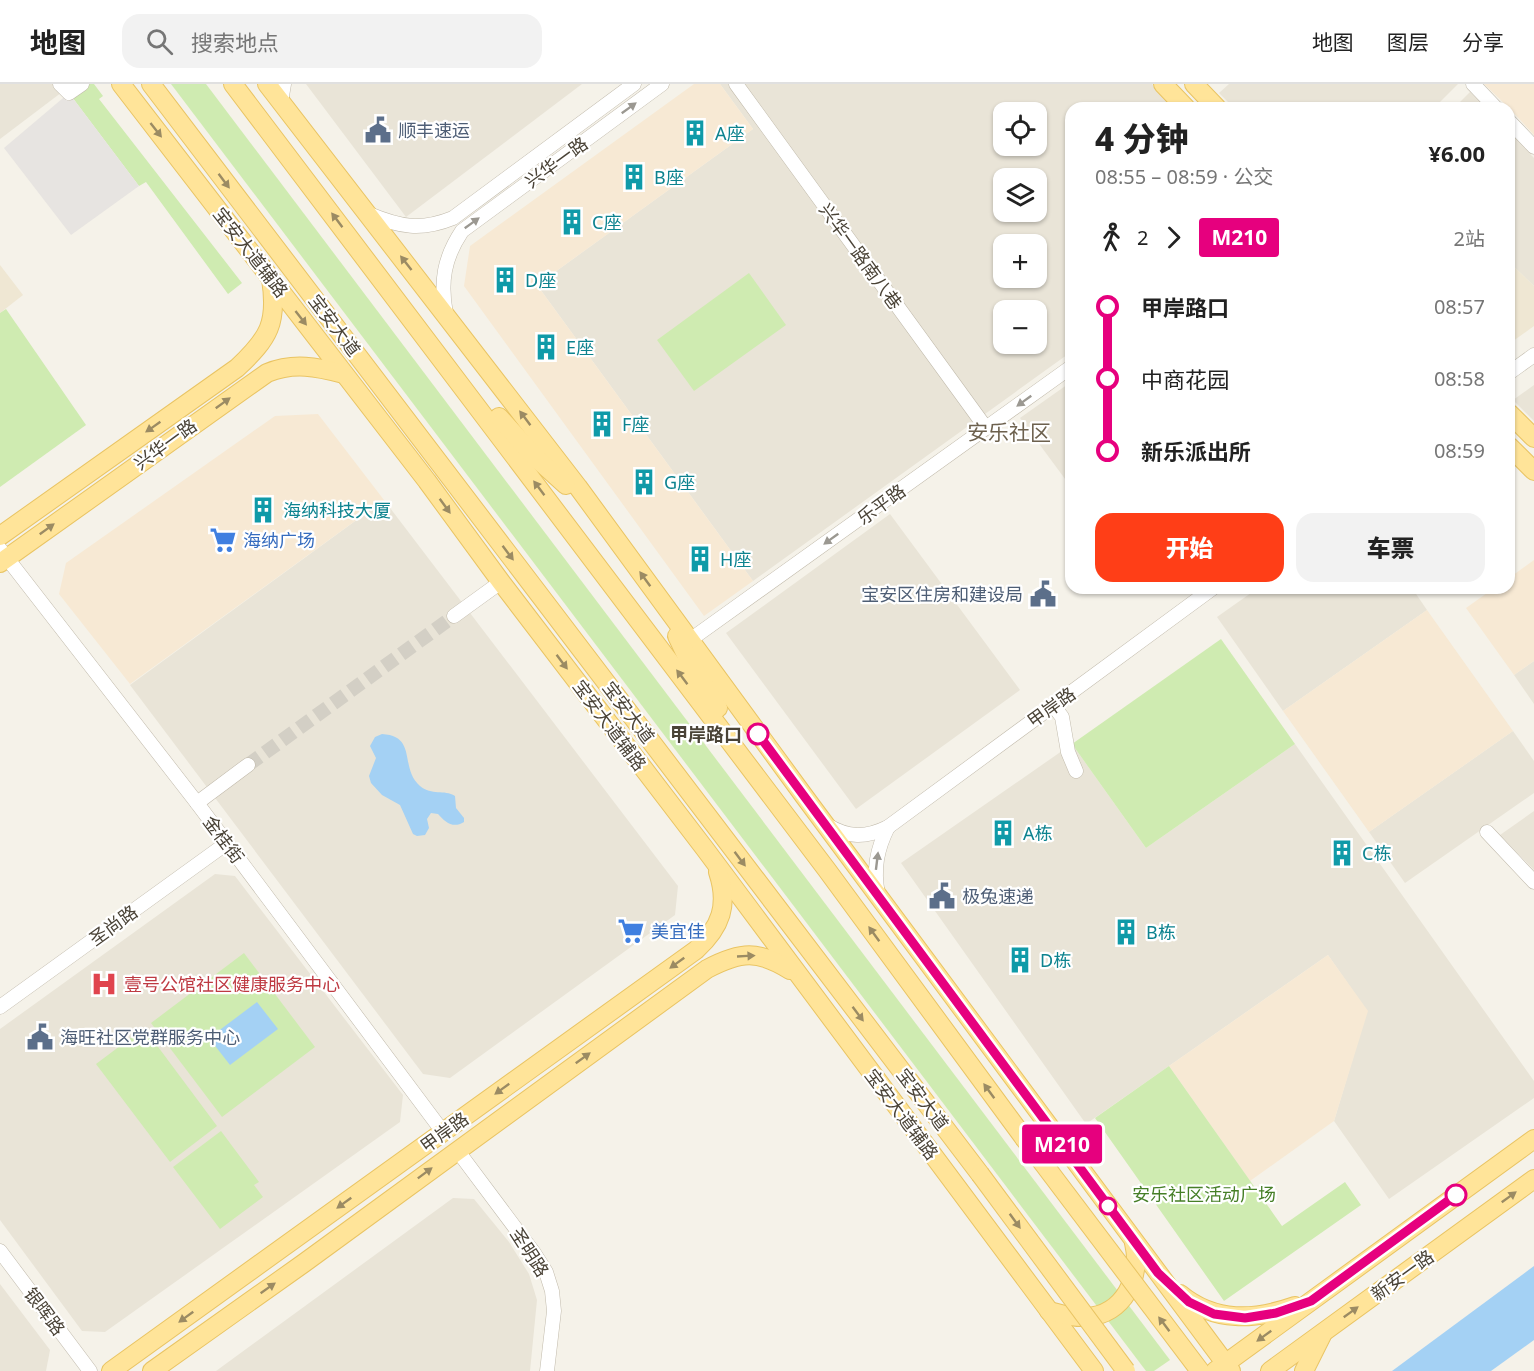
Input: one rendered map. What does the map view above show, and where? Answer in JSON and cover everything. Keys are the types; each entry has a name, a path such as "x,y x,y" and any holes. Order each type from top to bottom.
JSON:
{"main road":[{"name":"宝安大道辅路","path":"121,84 427,481 1094,1371"},
{"name":"宝安大道","path":"150,84 980,1174 1126,1371"},
{"path":"233,84 772,797 1024,1138 1200,1371"},
{"path":"267,84 446,314 598,515 1158,1273 1224,1368"},
{"path":"1163,84 1180,102"},
{"path":"1200,86 1212,102"},
{"name":"兴华一路","path":"0,536 237,368 262,342 269,328 274,313 270,278"},
{"path":"423,333 536,457 598,515"},
{"path":"359,358 427,481"},
{"name":"兴华一路","path":"2,557 267,373 282,367 299,365 315,366 344,374"},
{"path":"1515,419 1534,438"},
{"path":"1515,452 1534,471"},
{"path":"661,600 686,655 772,797"},
{"path":"587,695 722,835"},
{"name":"甲岸路","path":"111,1371 696,950 710,937 722,909 722,886 714,862"},
{"name":"甲岸路","path":"152,1371 707,969 741,954 773,959 798,974"},
{"path":"524,1073 534,1070 540,1073 543,1083 539,1090"},
{"name":"新安一路","path":"1224,1368 1311,1301 1534,1139"},
{"name":"新安一路","path":"1270,1371 1534,1179"},
{"path":"1049,1311 1073,1317 1089,1317 1115,1306 1131,1286 1136,1271 1136,1252 1133,1240"},
{"path":"1158,1273 1189,1302 1201,1309 1225,1316 1260,1316 1311,1301"},
{"path":"1304,1371 1324,1332"},
{"path":"1075,1345 1084,1371"}],"street":[{"path":"60,84 69,93 82,84"},
{"path":"281,102 284,84"},
{"name":"兴华一路","path":"368,214 401,226 418,227 453,218 634,84"},
{"name":"兴华一路","path":"446,314 442,297 444,271 452,246 462,231 662,84"},
{"name":"兴华一路南八巷","path":"736,84 986,428"},
{"path":"1473,84 1490,102"},
{"path":"1515,127 1534,147"},
{"path":"1515,369 1534,355"},
{"name":"乐平路","path":"690,640 1065,371"},
{"name":"金桂街","path":"2,557 197,803 443,1132"},
{"path":"454,616 501,582"},
{"name":"甲岸路","path":"888,827 1205,594"},
{"path":"1053,705 1062,717 1068,752 1076,771"},
{"path":"197,803 248,765"},
{"path":"825,824 847,835 875,834 888,827"},
{"path":"879,897 875,880 876,857 888,827"},
{"path":"1487,832 1534,882"},
{"name":"圣尚路","path":"0,1007 227,843"},
{"name":"圣明路","path":"457,1150 546,1272 552,1292 554,1311 547,1371"},
{"name":"银晖路","path":"0,1251 90,1371"}],"shaded area":[{"path":"0,84 68,84 70,86 0,139"},
{"path":"306,84 582,84 406,217"},
{"path":"694,84 720,84 753,129 537,285 753,581 704,616 464,286 470,246"},
{"path":"720,84 1152,84 1169,102 1065,102 1065,356 753,581 537,285 753,129"},
{"path":"1229,84 1458,84 1440,102 1228,102 1219,93"},
{"path":"1484,84 1534,84 1534,135 1515,114 1515,102 1503,102"},
{"path":"1470,92 1479,102 1460,102"},
{"path":"69,93 139,186 71,235 4,148"},
{"path":"1515,138 1534,158 1534,286 1515,268"},
{"path":"0,265 23,295 0,313"},
{"path":"1515,268 1534,286 1534,326 1515,340"},
{"path":"1534,385 1534,421 1515,402 1515,399"},
{"path":"1065,386 1065,479 1020,418"},
{"name":"海纳广场","path":"318,414 384,500 130,684 59,594 66,563 275,416"},
{"path":"384,500 678,886 675,915 450,1078 423,1074 130,685"},
{"path":"890,514 1020,690 856,809 726,633"},
{"path":"1534,560 1534,661 1514,675 1466,608 1486,594 1515,594 1515,574"},
{"path":"1250,594 1416,594 1427,610 1283,711 1217,617"},
{"path":"1427,610 1513,731 1369,832 1283,711"},
{"path":"1534,661 1534,704 1514,675"},
{"path":"1513,731 1534,761 1534,793 1405,883 1369,832"},
{"path":"1072,744 1146,848 1295,744 1534,1081 1534,1098 1389,1199 1334,1121 1367,1011 1328,955 1086,1124 901,863"},
{"path":"1534,811 1534,870 1500,835"},
{"path":"215,874 235,876 403,1095 400,1122 105,1332 82,1331 0,1220 0,1029"},
{"path":"1328,955 1368,1011 1334,1121 1250,1181 1169,1066"},
{"path":"453,1198 474,1199 509,1242 529,1274 537,1300 530,1371 216,1371"},
{"path":"0,1284 50,1350 46,1371 0,1371"}],"green space":[{"path":"90,84 94,84 103,96 99,99 242,283 228,294 146,182 139,186 72,97"},
{"path":"171,84 206,84 1170,1360 1154,1371 1146,1371"},
{"path":"749,273 786,325 694,391 657,340"},
{"path":"6,309 86,425 0,487 0,313"},
{"path":"1221,639 1295,744 1146,848 1072,744"},
{"path":"244,953 315,1047 222,1117 151,1023"},
{"path":"144,1028 217,1126 170,1162 96,1064"},
{"name":"安乐社区活动广场","path":"1169,1066 1282,1226 1345,1182 1361,1205 1224,1301 1095,1118"},
{"path":"221,1131 259,1182 254,1185 263,1197 220,1229 173,1167"}],"water":[{"path":"382,734 400,740 407,754 410,771 420,786 429,791 455,796 456,808 464,818 464,822 453,825 438,814 431,813 427,819 429,828 425,835 413,834 400,805 382,795 371,783 369,776 376,758 370,746 375,737"},
{"path":"257,1002 278,1029 230,1065 209,1038"},
{"path":"1534,1266 1534,1340 1491,1371 1392,1371"}],"tunnel":[{"path":"248,765 454,616"}],"bus line":[{"name":"M210","path":"758,734 1158,1273 1189,1302 1214,1314 1245,1318 1276,1313 1311,1301 1456,1195"}],"place":[{"name":"顺丰速运","path":"378,130"},
{"name":"A座","path":"695,133"},
{"name":"B座","path":"634,177"},
{"name":"C座","path":"572,222"},
{"name":"D座","path":"505,280"},
{"name":"E座","path":"546,347"},
{"name":"F座","path":"602,424"},
{"name":"G座","path":"644,482"},
{"name":"海纳科技大厦","path":"263,510"},
{"name":"海纳广场","path":"223,540"},
{"name":"H座","path":"700,559"},
{"name":"宝安区住房和建设局","path":"1043,594"},
{"name":"甲岸路口","path":"758,734"},
{"name":"A栋","path":"1003,833"},
{"name":"C栋","path":"1342,853"},
{"name":"极兔速递","path":"942,896"},
{"name":"美宜佳","path":"631,931"},
{"name":"B栋","path":"1126,932"},
{"name":"D栋","path":"1020,960"},
{"name":"壹号公馆社区健康服务中心","path":"104,984"},
{"name":"海旺社区党群服务中心","path":"40,1037"}],"district":[{"name":"安乐社区","path":"1009,432"}]}
